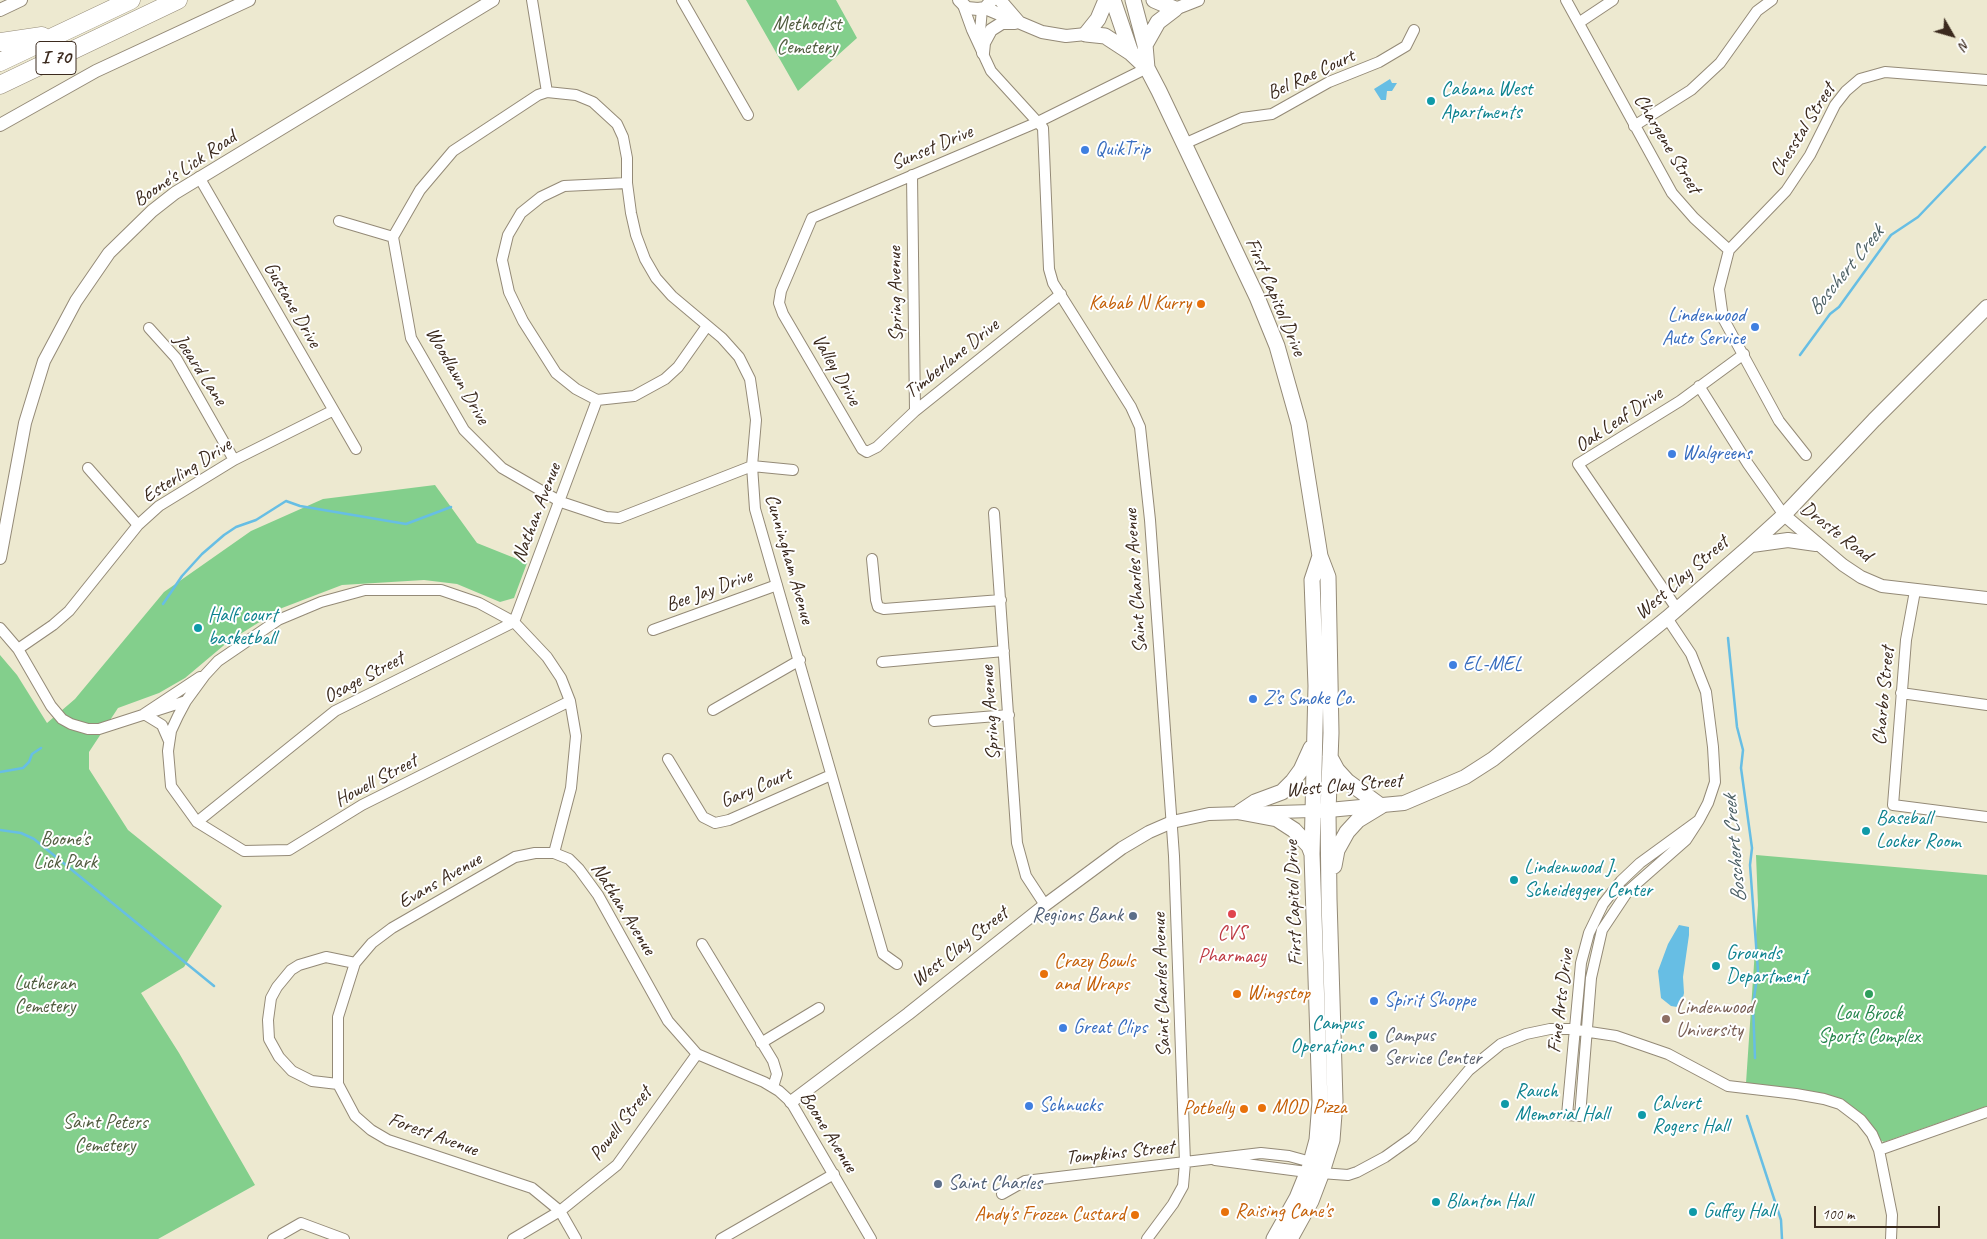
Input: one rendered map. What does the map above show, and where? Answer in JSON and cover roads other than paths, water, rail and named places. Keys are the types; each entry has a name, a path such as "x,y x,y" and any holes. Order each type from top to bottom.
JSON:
{"highway":[{"name":"I 70","path":"0,62 131,0"},
{"name":"I 70","path":"0,85 178,0"},
{"path":"0,42 62,33"}],"main road":[{"path":"1086,34 1098,19 1106,0"},
{"name":"First Capitol Drive","path":"1113,0 1131,53 1147,68 1184,144 1256,296 1284,369 1306,453 1320,556 1328,577 1330,604 1329,899 1335,1101 1332,1140 1274,1239"},
{"name":"First Capitol Drive","path":"1133,0 1145,45 1147,68"},
{"path":"1145,45 1158,22 1175,9 1154,0"},
{"path":"1086,34 1104,36 1131,53"},
{"name":"West Clay Street","path":"1312,812 1404,803 1465,778 1553,712 1672,614 1751,545 1784,515 1874,420 1987,307"},
{"path":"1751,545 1788,540 1816,544"},
{"name":"First Capitol Drive","path":"1290,1239 1311,1201 1320,1102 1312,854 1316,686 1312,580 1320,556"},
{"path":"1240,812 1255,802 1282,792 1294,782 1315,737"},
{"path":"1329,899 1337,850 1347,832 1358,820 1381,806 1347,781 1337,770 1330,757"},
{"path":"1240,812 1276,820 1294,830 1310,846 1312,854"}],"street":[{"path":"0,10 21,0"},
{"path":"0,125 96,71 249,0"},
{"path":"339,221 393,237 420,190 453,151 538,95 547,92 532,0"},
{"path":"682,0 748,115"},
{"path":"1000,0 1020,23"},
{"path":"1175,9 1198,0"},
{"name":"Chargene Street","path":"1566,0 1580,22 1634,126 1672,193 1694,218 1729,250"},
{"path":"1580,22 1613,0"},
{"path":"1634,126 1691,90 1720,63 1757,11 1772,0"},
{"name":"Boone's Lick Road","path":"0,558 25,423 44,361 60,330 109,253 152,211 199,178 488,1"},
{"path":"961,3 972,9 986,6 1020,23 1055,35 1076,36 1086,34"},
{"name":"Saint Charles Avenue","path":"961,3 991,71 1038,122 1045,134 1050,269 1053,283 1131,407 1140,427 1150,520 1172,822 1180,957 1185,1163"},
{"path":"981,49 986,6"},
{"path":"981,49 991,30 1002,23 1020,23"},
{"name":"Bel Rae Court","path":"1184,144 1242,118 1272,114 1330,82 1379,62 1406,46 1414,30"},
{"name":"Sunset Drive","path":"779,303 781,291 812,218 1038,122 1147,68"},
{"name":"Chesstal Street","path":"1729,250 1786,192 1810,155 1835,105 1846,91 1860,79 1885,72 1987,80"},
{"name":"Cunningham Avenue","path":"547,92 576,95 593,102 617,124 623,138 627,158 627,183 636,235 645,258 656,278 672,296 739,357 750,380 756,420 752,466 755,509 800,660 883,954 897,964"},
{"name":"Spring Avenue","path":"912,175 915,412"},
{"name":"Gustane Drive","path":"199,178 332,411 356,449"},
{"path":"627,183 564,186 541,197 520,213 508,235 502,260 509,292 523,321 556,373 576,389 597,400 634,396 665,379 678,367 707,326"},
{"name":"Woodlawn Drive","path":"393,237 411,338 464,430 502,468 561,502 606,517 619,518 752,466"},
{"path":"1729,250 1719,289 1719,304 1722,318 1744,354 1779,421 1806,455"},
{"name":"Timberlane Drive","path":"867,452 877,447 915,412 1061,294"},
{"name":"Valley Drive","path":"779,303 783,314 862,449 867,452"},
{"name":"Joeard Lane","path":"149,328 176,358 234,460"},
{"name":"Oak Leaf Drive","path":"1672,614 1578,464 1699,386 1744,354"},
{"name":"Droste Road","path":"1699,386 1748,464 1784,515 1816,544 1861,577 1882,586 1987,598"},
{"name":"Nathan Avenue","path":"514,622 561,502 597,400"},
{"name":"Esterling Drive","path":"18,649 53,625 69,611 138,525 159,506 182,490 234,460 332,411"},
{"path":"752,466 793,470"},
{"path":"88,468 138,525"},
{"name":"Spring Avenue","path":"994,512 1019,858 1026,876 1045,905"},
{"path":"872,560 876,600 878,607 884,609 1001,600"},
{"name":"Bee Jay Drive","path":"653,630 777,585"},
{"path":"197,822 171,786 169,744 171,731 186,701 218,661 278,620 321,602 365,590 441,590 479,602 514,622 548,657 561,678 570,700 576,736 576,754 566,810 554,852"},
{"name":"Charbo Street","path":"1915,591 1906,640 1893,805 1987,817"},
{"name":"Fine Arts Drive","path":"1672,614 1706,692 1713,747 1714,782 1708,802 1699,820 1686,840 1628,891 1605,924 1591,974 1580,1116 1567,1115 1583,949 1603,904 1621,881 1640,863 1699,820"},
{"name":"Osage Street","path":"197,822 335,711 514,622"},
{"path":"0,628 18,649 51,706 62,719 71,724 88,729 100,729 186,701"},
{"path":"882,662 1004,651"},
{"path":"713,710 800,660"},
{"path":"144,714 209,671"},
{"path":"1901,693 1987,705"},
{"name":"Howell Street","path":"197,822 244,852 289,850 362,805 570,700"},
{"path":"144,714 162,725 169,744"},
{"path":"934,721 1008,715"},
{"name":"Gary Court","path":"668,758 703,817 715,823 729,820 831,775"},
{"name":"West Clay Street","path":"791,1102 908,1014 1045,905 1122,848 1172,822 1209,814 1312,812"},
{"name":"Nathan Avenue","path":"554,852 569,860 580,869 592,885 668,1021 697,1054 773,1087"},
{"name":"Evans Avenue","path":"354,963 372,943 392,928 516,857 554,852"},
{"name":"Boone Avenue","path":"702,944 776,1068 776,1080 773,1087 791,1102 871,1239"},
{"path":"338,1084 312,1081 292,1072 279,1057 269,1039 268,1020 272,998 277,987 291,970 299,965 326,957 354,963"},
{"name":"Forest Avenue","path":"354,963 338,1017 338,1084 355,1116 371,1130 388,1140 532,1188 560,1211 576,1239"},
{"path":"761,1043 819,1008"},
{"name":"Tompkins Street","path":"1002,1194 1025,1181 1215,1160 1314,1169 1348,1175 1364,1170 1413,1137 1469,1070 1501,1044 1534,1033 1575,1029 1619,1037 1668,1054 1728,1086 1824,1098 1840,1104 1861,1120 1872,1134 1879,1150 1892,1215 1891,1239"},
{"name":"Powell Street","path":"513,1239 560,1211 616,1165 697,1054"},
{"path":"1879,1150 1987,1112"},
{"path":"1146,1239 1173,1204 1183,1186 1185,1163"},
{"path":"721,1239 834,1174"},
{"path":"273,1239 301,1223 344,1239"}],"water":[{"path":"1390,79 1392,83 1397,83 1392,91 1387,91 1386,100 1381,100 1374,89"},
{"path":"1679,925 1689,927 1689,935 1683,977 1684,993 1682,1002 1677,1007 1671,1006 1661,998 1658,971 1668,944"}],"waterway":[{"name":"Boschert Creek","path":"1800,355 1830,314 1839,307 1891,235 1918,217 1985,147"},
{"path":"163,604 182,576 202,554 224,535 236,527 256,520 286,501 300,506 406,524 451,507"},
{"name":"Boschert Creek","path":"1728,638 1737,727 1743,750 1741,768 1752,848 1750,865 1758,971 1753,1005 1755,1058"},
{"path":"0,772 23,768 29,762 32,754 41,748"},
{"path":"0,830 21,833 34,839 214,986"},
{"name":"Boschert Creek","path":"1747,1116 1781,1220 1782,1239"}],"place":[{"name":"Cabana West Apartments","path":"1431,101"},
{"name":"QuikTrip","path":"1085,150"},
{"name":"Kabab N Kurry","path":"1201,304"},
{"name":"Lindenwood Auto Service","path":"1755,327"},
{"name":"Walgreens","path":"1672,454"},
{"name":"Half court basketball","path":"198,628"},
{"name":"EL-MEL","path":"1453,665"},
{"name":"Z’s Smoke Co.","path":"1253,699"},
{"name":"Baseball Locker Room","path":"1866,831"},
{"name":"Lindenwood J. Scheidegger Center","path":"1514,880"},
{"name":"CVS Pharmacy","path":"1232,914"},
{"name":"Regions Bank","path":"1133,916"},
{"name":"Grounds Department","path":"1716,966"},
{"name":"Crazy Bowls and Wraps","path":"1044,974"},
{"name":"Wingstop","path":"1237,994"},
{"name":"Lou Brock Sports Complex","path":"1869,994"},
{"name":"Spirit Shoppe","path":"1374,1001"},
{"name":"Lindenwood University","path":"1666,1019"},
{"name":"Great Clips","path":"1063,1028"},
{"name":"Campus Operations","path":"1373,1035"},
{"name":"Campus Service Center","path":"1374,1048"},
{"name":"Rauch Memorial Hall","path":"1505,1104"},
{"name":"Schnucks","path":"1029,1106"},
{"name":"MOD Pizza","path":"1262,1108"},
{"name":"Potbelly","path":"1244,1109"},
{"name":"Calvert Rogers Hall","path":"1642,1115"},
{"name":"Saint Charles","path":"938,1184"},
{"name":"Blanton Hall","path":"1436,1202"},
{"name":"Raising Cane's","path":"1225,1212"},
{"name":"Guffey Hall","path":"1693,1212"},
{"name":"Andy's Frozen Custard","path":"1135,1215"}],"park label":[{"name":"Methodist Cemetery","path":"807,36"},
{"name":"Boone's Lick Park","path":"65,852"},
{"name":"Lutheran Cemetery","path":"45,996"},
{"name":"Saint Peters Cemetery","path":"105,1134"}]}
